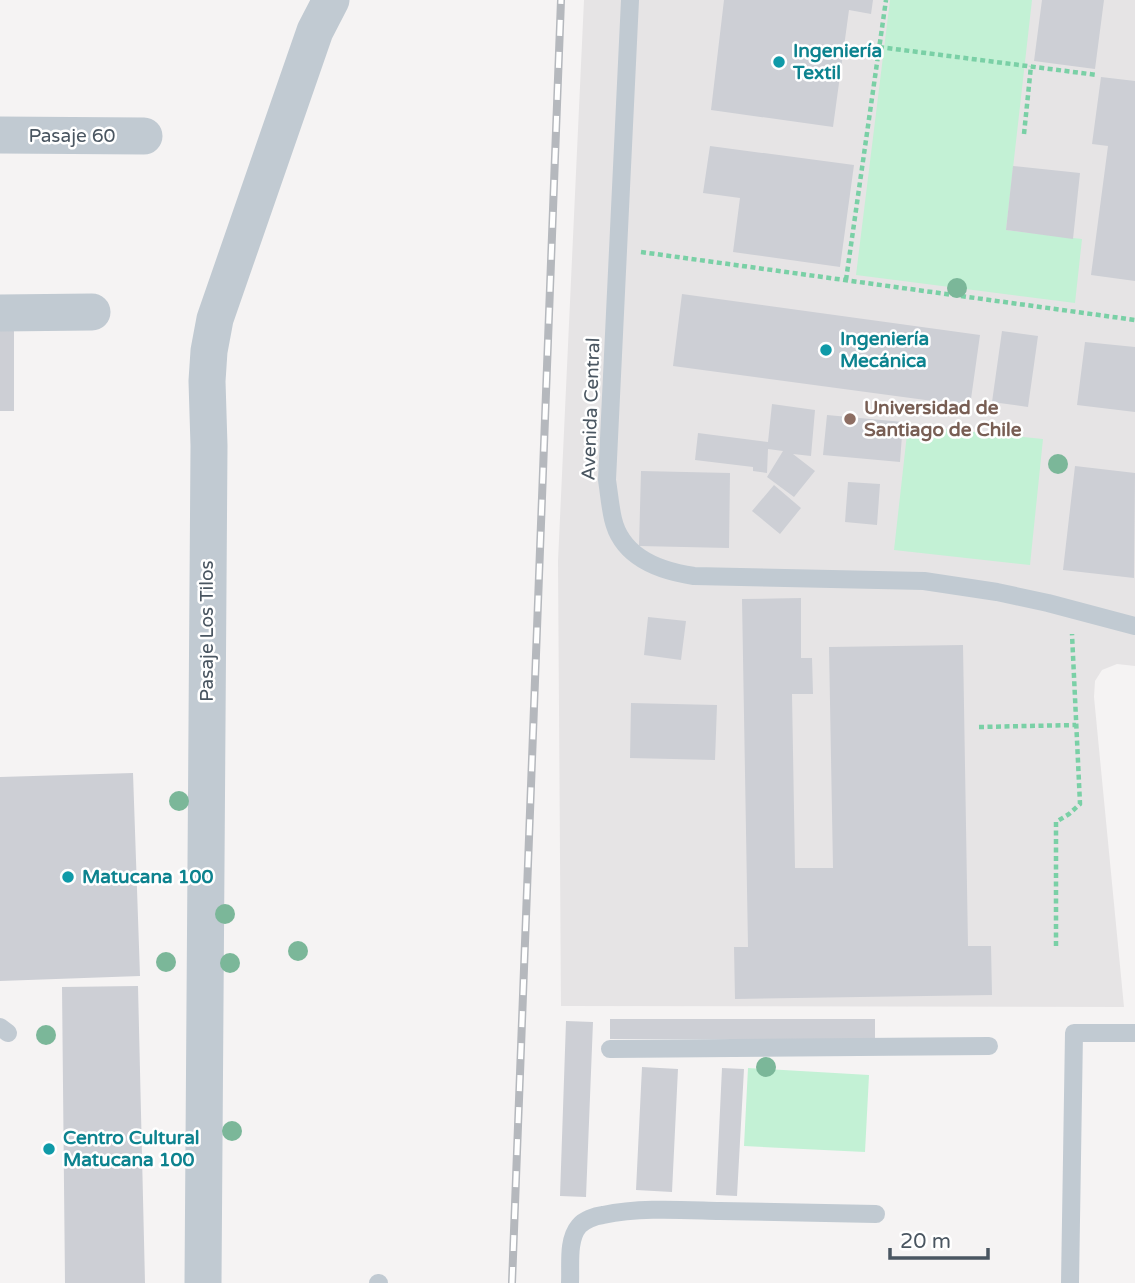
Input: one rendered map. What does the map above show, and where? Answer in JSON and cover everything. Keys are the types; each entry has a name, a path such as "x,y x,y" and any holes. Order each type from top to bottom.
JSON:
{"street":[{"name":"Pasaje Los Tilos","path":"203,1283 209,351 215,319 306,56 331,0"},
{"name":"Pasaje 60","path":"0,135 144,136"},
{"path":"0,313 92,312"}],"lane":[{"name":"Avenida Central","path":"630,0 607,480 613,519 621,540 636,555 660,569 694,576 924,581 997,592 1135,626"},
{"path":"1070,1283 1074,1032 1135,1032"},
{"path":"610,1049 989,1046"},
{"path":"570,1283 574,1235 579,1225 602,1215 628,1211 694,1210 876,1214"}],"path":[{"path":"846,280 886,0"},
{"path":"879,47 1097,75"},
{"path":"1024,134 1031,66"},
{"path":"619,249 1135,320"},
{"path":"1056,946 1056,822 1080,804 1071,609"},
{"path":"978,727 1076,724"}],"shaded area":[{"name":"Universidad de Santiago de Chile","path":"584,0 1135,0 1135,666 1117,664 1102,670 1095,681 1094,697 1124,1007 561,1006 558,561"}],"green space":[{"path":"890,0 1032,0 1006,230 1082,239 1075,303 856,275"},
{"path":"908,425 1043,439 1030,565 894,550"},
{"path":"748,1068 869,1075 865,1152 744,1146"}],"building":[{"name":"Ingeniería Textil","path":"724,0 873,0 871,14 849,10 833,127 711,110"},
{"path":"1042,0 1104,0 1095,69 1034,61"},
{"path":"1101,77 1135,81 1135,281 1091,275 1108,146 1092,144"},
{"path":"710,146 854,165 840,267 733,252 740,198 703,193"},
{"path":"1013,166 1080,173 1073,239 1006,230"},
{"name":"Ingeniería Mecánica","path":"682,294 980,335 970,406 673,366"},
{"path":"0,327 14,327 14,411 0,411"},
{"path":"1002,331 1038,336 1028,407 992,402"},
{"path":"1085,342 1135,347 1135,412 1077,405"},
{"path":"772,404 815,410 811,456 793,454 815,471 794,497 767,477 783,451 768,449 767,473 753,471 753,467 695,460 698,433 768,442"},
{"path":"827,415 903,422 900,462 823,455"},
{"path":"1075,466 1135,473 1134,578 1063,570"},
{"path":"641,471 730,473 729,548 639,546"},
{"path":"848,482 880,484 877,525 845,522"},
{"path":"774,485 801,508 780,534 752,511"},
{"path":"801,598 801,658 812,658 813,694 792,694 795,868 833,868 829,647 963,645 968,946 991,946 992,995 735,999 734,947 748,947 742,599"},
{"path":"648,617 686,621 681,660 644,655"},
{"path":"631,703 717,705 715,760 630,758"},
{"name":"Matucana 100","path":"133,773 140,976 0,981 0,777"},
{"path":"138,986 145,1283 65,1283 62,987"},
{"path":"610,1019 875,1019 875,1039 610,1039"},
{"path":"566,1021 593,1022 586,1197 560,1196"},
{"path":"642,1067 678,1069 672,1192 636,1190"},
{"path":"722,1068 744,1069 737,1196 716,1195"}],"railway":[{"path":"512,1283 561,0"}],"place":[{"name":"Ingeniería Textil","path":"779,62"},
{"name":"Ingeniería Mecánica","path":"826,350"},
{"name":"Universidad de Santiago de Chile","path":"850,419"},
{"name":"Matucana 100","path":"68,877"},
{"name":"Centro Cultural Matucana 100","path":"49,1149"}]}
